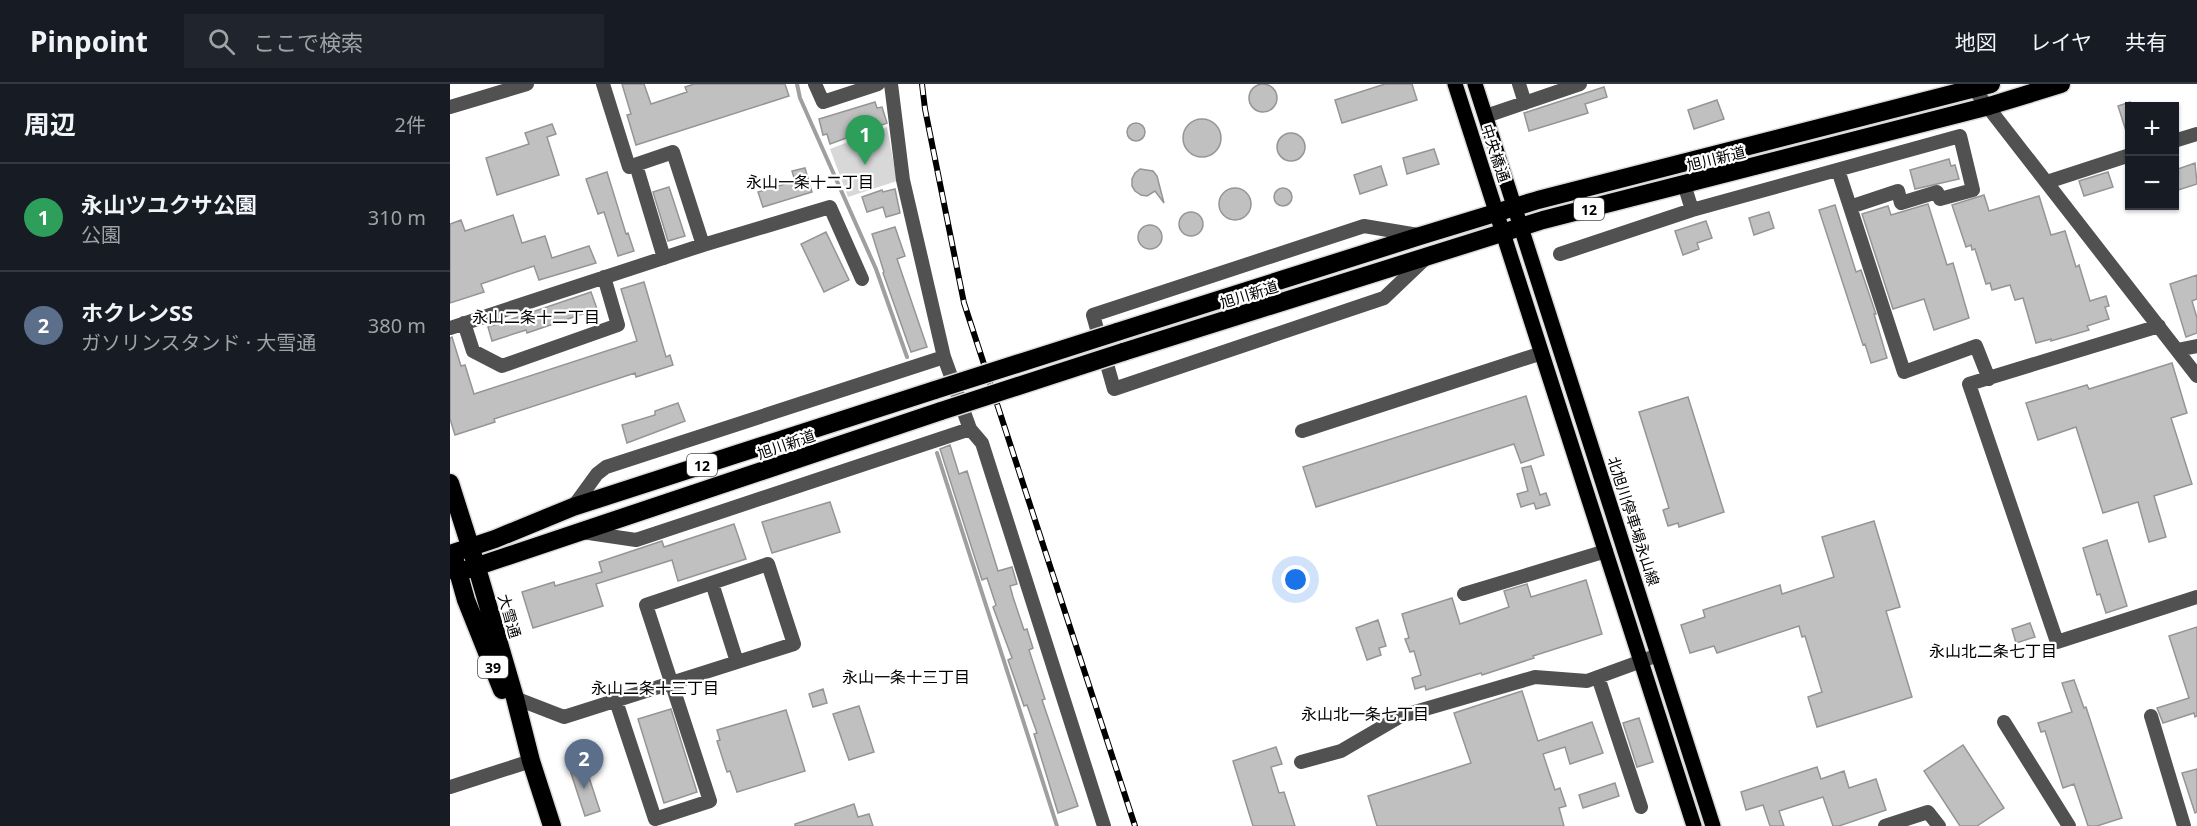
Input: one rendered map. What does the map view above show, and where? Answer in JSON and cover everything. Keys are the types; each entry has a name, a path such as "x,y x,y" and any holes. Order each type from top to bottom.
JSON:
{"highway":[{"name":"旭川新道","path":"454,573 477,568 941,411 1521,227 1989,106 2061,84"},
{"name":"旭川新道","path":"451,550 471,547 573,507 935,390 1515,207 1979,86"},
{"name":"大雪通","path":"450,483 471,547 531,761 552,826"},
{"name":"大雪通","path":"451,550 454,573 531,761"}],"main road":[{"name":"中央橋通","path":"1455,84 1503,233"},
{"name":"中央橋通","path":"1475,84 1521,227"},
{"name":"北旭川停車場永山線","path":"1521,227 1713,826"},
{"path":"1503,233 1694,826"}],"street":[{"path":"450,107 527,84"},
{"path":"603,84 629,167 673,152 703,245"},
{"path":"815,84 823,102 879,84"},
{"path":"891,84 903,180 944,357 970,429 982,443 1104,826"},
{"path":"1519,84 1525,103"},
{"path":"1486,116 1580,84"},
{"path":"1979,86 1989,106 2197,376"},
{"path":"1920,124 1930,145"},
{"path":"2179,140 2197,134"},
{"path":"1560,254 1692,210 1960,136 1973,190 1940,199 1937,192 1901,203 1898,191 1850,207"},
{"path":"2048,182 2127,156"},
{"path":"636,165 664,258"},
{"path":"1838,170 1904,372 1976,346 1989,379"},
{"path":"1684,184 1692,210"},
{"path":"450,328 703,245 830,207 862,279"},
{"path":"1420,236 1364,226 1093,315 1114,389 1384,298 1426,258"},
{"path":"464,323 473,351 502,366 618,325 604,278"},
{"path":"2159,326 1969,384 2057,642 2197,597"},
{"path":"2177,350 2197,346"},
{"path":"1302,431 1542,353"},
{"path":"573,507 597,474 606,467 944,357"},
{"path":"582,532 636,540 970,429"},
{"path":"1573,450 1590,444"},
{"path":"1464,594 1606,551"},
{"path":"515,698 564,717 616,701 671,683 737,662 794,645 768,564 646,605 671,683 710,801 655,819 616,701"},
{"path":"712,583 737,662"},
{"path":"1301,762 1341,751 1401,716 1535,677 1587,681 1658,655"},
{"path":"1598,676 1641,807"},
{"path":"2151,716 2184,826"},
{"path":"2004,722 2069,826"},
{"path":"450,787 531,761"},
{"path":"1885,826 1928,812 1939,826"}],"shaded area":[{"path":"887,127 897,181 848,197 830,149"}],"building":[{"path":"622,84 644,84 651,104 687,92 685,87 694,84 785,84 789,96 636,145 627,115 631,114"},
{"path":"1263,84 1273,88 1277,98 1273,108 1263,112 1253,108 1249,98 1253,88"},
{"path":"1385,84 1412,84 1417,100 1342,123 1335,100"},
{"path":"1604,87 1607,97 1585,104 1588,113 1529,131 1524,113"},
{"path":"1717,100 1724,119 1694,129 1688,110"},
{"path":"875,102 877,108 882,107 887,123 830,144 827,134 823,135 819,119"},
{"path":"2125,104 2125,128 2118,106"},
{"path":"1202,119 1215,125 1221,138 1215,151 1202,157 1189,151 1183,138 1189,125"},
{"path":"1136,123 1142,126 1145,132 1142,138 1136,141 1130,138 1127,132 1130,126"},
{"path":"552,124 556,134 547,137 559,175 497,195 486,158 529,144 525,133"},
{"path":"1291,133 1301,137 1305,147 1301,157 1291,161 1281,157 1277,147 1281,137"},
{"path":"1434,149 1439,164 1407,174 1403,158"},
{"path":"1949,159 1951,166 1955,165 1959,179 1915,189 1910,170"},
{"path":"2195,163 2197,184 2179,190 2179,169"},
{"path":"1381,166 1387,185 1360,194 1354,175"},
{"path":"805,168 812,192 763,207 758,192 795,181 792,171"},
{"path":"1140,169 1153,171 1157,176 1164,203 1155,191 1147,196 1135,191 1132,179"},
{"path":"607,172 626,234 628,233 634,251 618,256 604,212 598,214 586,179"},
{"path":"2108,172 2113,187 2084,196 2079,181"},
{"path":"669,187 685,236 668,241 653,192"},
{"path":"1235,188 1246,193 1251,204 1246,215 1235,220 1224,215 1219,204 1224,193"},
{"path":"1279,188 1287,188 1292,193 1290,204 1279,206 1274,201 1274,193"},
{"path":"895,189 900,213 886,217 883,207 867,212 862,197 882,190 883,192"},
{"path":"1984,195 1989,211 2039,196 2051,235 2065,231 2090,301 2106,296 2109,306 2105,307 2109,319 2087,326 2089,330 2036,343 2023,298 2015,300 2010,285 1992,290 1990,283 1986,284 1975,249 1972,250 1971,245 1966,247 1952,205"},
{"path":"1928,204 1947,265 1953,263 1969,318 1934,330 1924,299 1893,309 1862,214 1888,206 1891,215"},
{"path":"1835,205 1856,272 1861,270 1876,314 1874,314 1887,358 1871,363 1819,210"},
{"path":"1191,212 1199,216 1203,224 1199,232 1191,236 1183,232 1179,224 1183,216"},
{"path":"1769,212 1774,228 1754,235 1749,218"},
{"path":"513,215 522,243 545,236 552,258 589,246 596,263 539,280 534,266 481,284 484,292 450,303 450,224 461,220 465,231"},
{"path":"1706,221 1712,238 1697,243 1699,249 1683,255 1675,231"},
{"path":"1150,225 1158,229 1162,237 1158,245 1150,249 1142,245 1138,237 1142,229"},
{"path":"895,227 905,256 897,259 927,347 911,352 872,234"},
{"path":"826,232 849,280 824,292 801,244"},
{"path":"2197,275 2197,299 2192,301 2197,318 2197,333 2186,337 2170,284"},
{"path":"644,282 666,357 670,355 673,365 636,377 635,373 494,419 495,422 455,435 450,419 450,338 452,337 461,366 465,365 474,394 637,341 621,289"},
{"path":"591,292 597,309 527,333 526,330 492,341 488,327"},
{"path":"2172,363 2187,413 2171,418 2192,484 2154,496 2166,537 2149,542 2138,502 2103,513 2076,427 2038,440 2026,403 2087,385 2089,389"},
{"path":"1526,396 1544,455 1521,463 1514,444 1316,507 1303,467"},
{"path":"1688,397 1724,512 1679,527 1678,523 1668,526 1663,510 1669,508 1639,412"},
{"path":"678,403 685,421 627,443 622,425 655,415 655,411"},
{"path":"950,445 959,474 967,471 998,571 1012,567 1017,584 1010,586 1013,597 1024,630 1027,629 1033,648 1029,650 1045,699 1042,700 1078,806 1058,813 1034,734 1037,733 1027,705 1024,706 1008,660 1012,658 993,607 996,605 987,578 982,580 940,449"},
{"path":"1531,466 1540,495 1546,493 1550,505 1536,509 1534,503 1521,507 1517,494 1528,491 1522,468"},
{"path":"830,502 840,532 772,553 762,522"},
{"path":"1874,521 1900,607 1886,611 1912,697 1817,727 1808,697 1822,692 1805,636 1802,637 1799,626 1717,653 1714,646 1690,653 1681,625 1705,617 1703,610 1780,585 1782,594 1834,577 1822,537"},
{"path":"734,524 746,559 678,581 672,560 596,584 603,606 533,628 522,592 554,582 555,586 602,572 599,562 662,541 664,547"},
{"path":"2107,540 2127,606 2106,613 2100,594 2097,595 2083,548"},
{"path":"1586,580 1602,634 1482,675 1481,673 1426,690 1425,686 1415,689 1412,678 1421,675 1414,651 1410,652 1405,639 1409,638 1402,614 1452,598 1460,624 1509,607 1504,591 1527,584 1531,597"},
{"path":"1378,620 1386,646 1379,648 1381,655 1367,660 1356,628"},
{"path":"2030,623 2035,637 2016,643 2012,629"},
{"path":"2197,627 2197,716 2195,717 2194,713 2163,723 2157,708 2189,698 2169,636"},
{"path":"2074,680 2084,708 2086,707 2122,818 2097,826 2088,826 2074,784 2063,788 2045,731 2041,732 2038,723 2072,712 2062,683"},
{"path":"823,689 827,703 813,707 809,694"},
{"path":"1522,691 1538,741 1592,722 1603,753 1570,764 1565,747 1543,754 1555,790 1560,788 1566,806 1559,808 1564,826 1377,826 1368,796 1471,763 1454,713"},
{"path":"859,706 874,752 849,760 833,714"},
{"path":"671,709 697,792 664,803 638,719"},
{"path":"786,710 805,771 737,792 730,771 727,772 717,741 720,740 717,730"},
{"path":"1639,718 1653,762 1637,767 1623,723"},
{"path":"1963,745 2004,808 1977,826 1960,826 1924,771"},
{"path":"1276,747 1282,764 1271,767 1279,793 1284,792 1295,826 1253,826 1233,761"},
{"path":"584,762 600,811 585,816 569,767"},
{"path":"1817,767 1821,779 1844,771 1849,788 1876,779 1886,810 1833,826 1823,797 1779,811 1784,826 1770,826 1763,805 1746,810 1741,792"},
{"path":"2197,769 2197,812 2195,813 2182,773"},
{"path":"1615,783 1619,796 1583,808 1579,795"},
{"path":"854,804 858,817 869,814 873,826 795,826 795,824"}],"waterway":[{"path":"797,84 800,98 876,269 907,357"},
{"path":"937,453 1057,826"}],"railway":[{"path":"922,84 964,303 1135,826"}],"place":[{"name":"永山ツユクサ公園","path":"865,165"},
{"name":"ホクレンSS","path":"584,789"}],"district":[{"name":"永山一条十二丁目","path":"810,182"},
{"name":"永山二条十二丁目","path":"536,317"},
{"name":"永山北二条七丁目","path":"1993,651"},
{"name":"永山一条十三丁目","path":"906,677"},
{"name":"永山二条十三丁目","path":"655,688"},
{"name":"永山北一条七丁目","path":"1365,714"}]}
